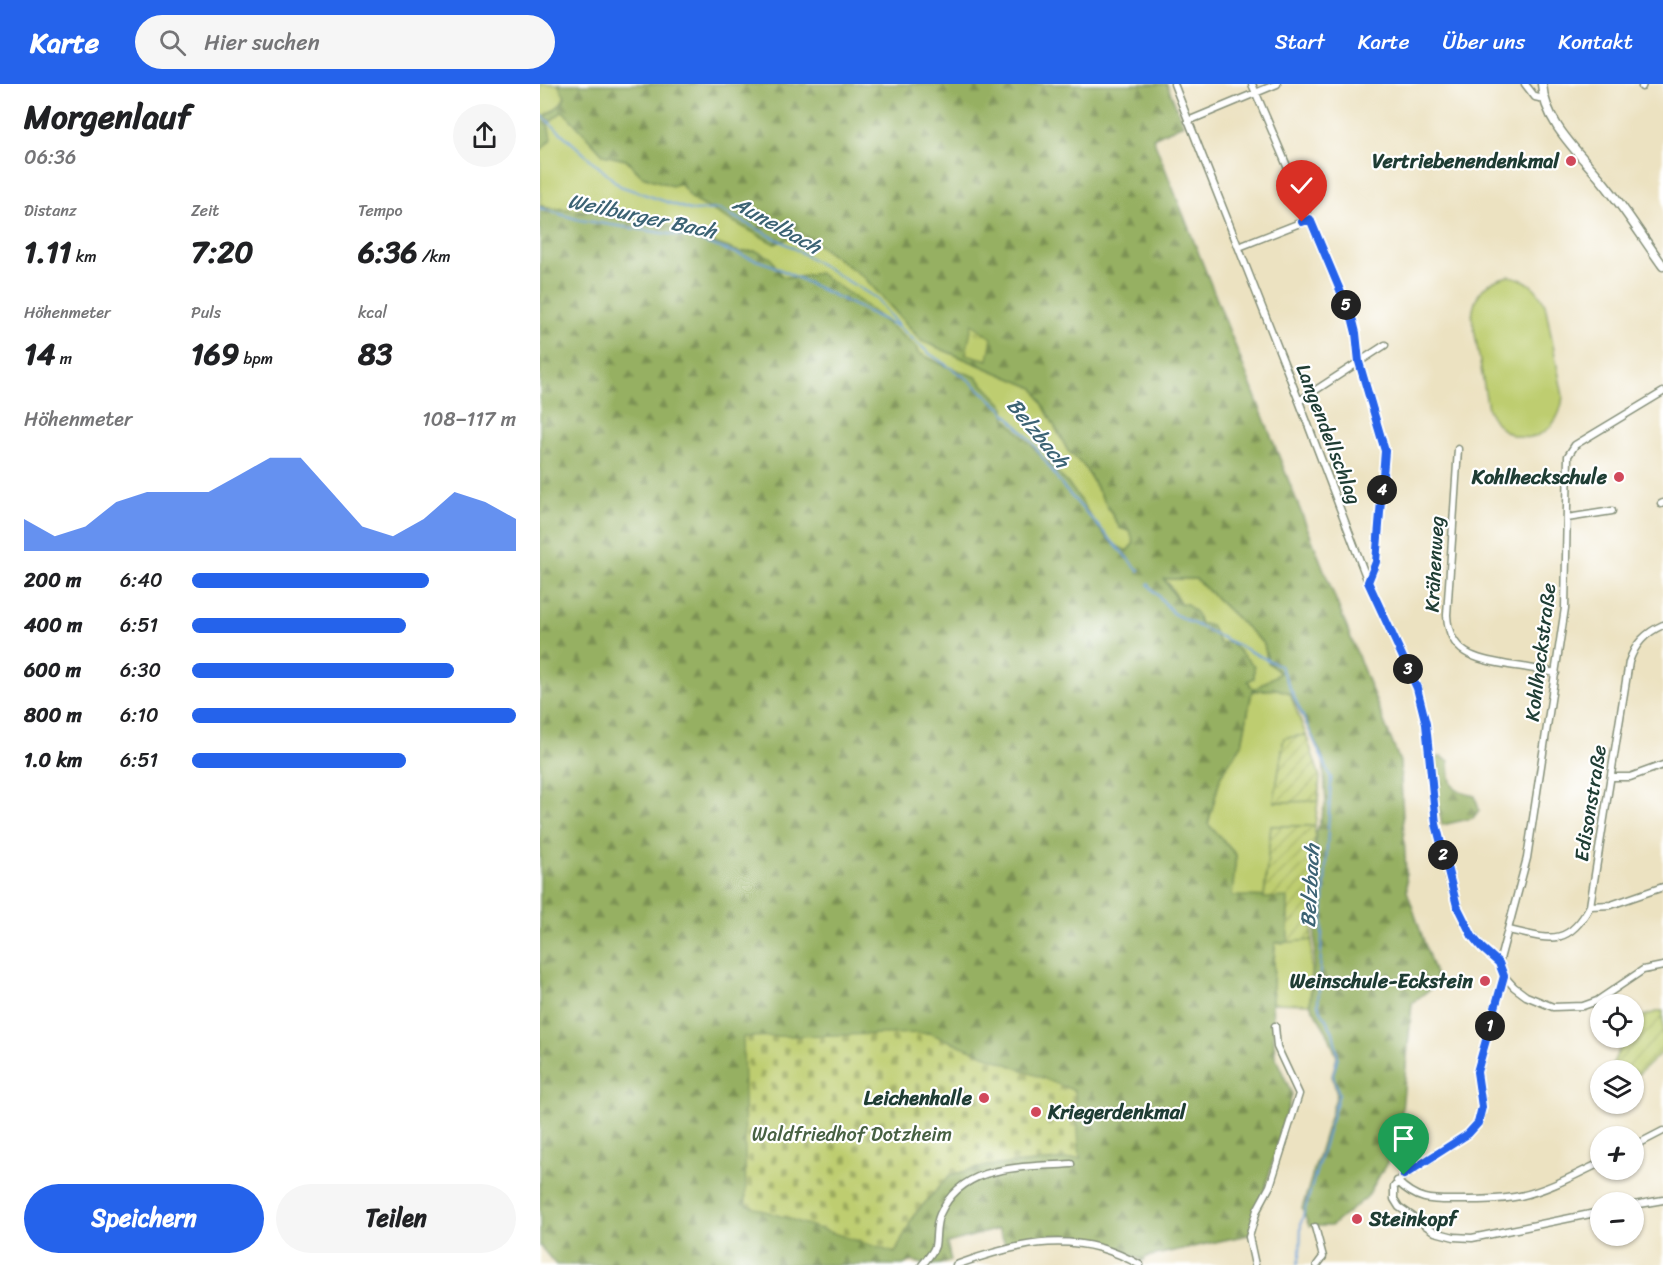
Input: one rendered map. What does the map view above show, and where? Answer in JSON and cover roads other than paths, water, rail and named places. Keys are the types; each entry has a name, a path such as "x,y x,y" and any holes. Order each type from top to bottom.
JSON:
{"street":[{"name":"Langendellschlag","path":"1174,84 1368,582 1417,688 1428,734 1436,824 1457,906 1472,936 1499,963"},
{"path":"1252,84 1353,321 1359,362 1385,451 1376,562 1368,582"},
{"path":"1188,121 1277,84"},
{"path":"1525,84 1535,97 1544,99"},
{"path":"1542,84 1544,99 1558,128 1610,190 1663,266"},
{"path":"1239,247 1310,219"},
{"path":"1299,400 1385,345"},
{"name":"Kohlheckstraße","path":"1499,963 1527,858 1565,608 1568,456 1570,450 1575,446 1663,392"},
{"name":"Krähenweg","path":"1458,449 1447,615 1450,634 1459,648 1479,660 1556,673"},
{"path":"1567,518 1612,511"},
{"name":"Edisonstraße","path":"1509,930 1540,938 1566,935 1576,927 1590,906 1632,652 1644,636 1663,625"},
{"path":"1611,777 1630,777 1663,765"},
{"path":"1590,906 1611,905 1663,886"},
{"path":"1499,963 1504,976 1514,987 1532,1000 1553,1007 1568,1008 1597,1001 1643,970 1663,966"},
{"path":"1504,976 1477,1072 1482,1107 1478,1123 1468,1134 1397,1181 1394,1194 1399,1207 1435,1232 1454,1237 1472,1238 1590,1214"},
{"path":"1254,1265 1249,1237 1257,1210 1270,1186 1299,1094 1277,1047 1275,1026"},
{"path":"1644,1141 1663,1131"},
{"path":"922,1265 934,1248 936,1222 941,1210 952,1195 971,1178 1002,1170 1071,1164"},
{"path":"1397,1181 1408,1192 1425,1198 1489,1200 1522,1196 1562,1182 1590,1168"},
{"path":"1644,1203 1663,1200"},
{"path":"1315,1227 1323,1257 1317,1265"},
{"path":"956,1265 1037,1242 1088,1244 1117,1252 1140,1265"}],"waterway":[{"name":"Aunelbach","path":"540,114 620,186 693,211 719,209 790,246 876,298 900,328 930,354 969,380 1002,409 1032,442 1064,488 1139,571"},
{"name":"Weilburger Bach","path":"540,208 580,220 688,237 771,265 899,327"},
{"name":"Belzbach","path":"1148,584 1174,614 1280,666 1331,778 1318,1005 1333,1032 1338,1057 1333,1075 1339,1094 1301,1223 1300,1256 1297,1265"}],"place":[{"name":"Vertriebenendenkmal","path":"1571,161"},
{"name":"Kohlheckschule","path":"1619,477"},
{"name":"Weinschule-Eckstein","path":"1485,981"},
{"name":"Leichenhalle","path":"984,1098"},
{"name":"Kriegerdenkmal","path":"1036,1112"},
{"name":"Steinkopf","path":"1357,1219"}],"park label":[{"name":"Waldfriedhof Dotzheim","path":"852,1134"}]}
